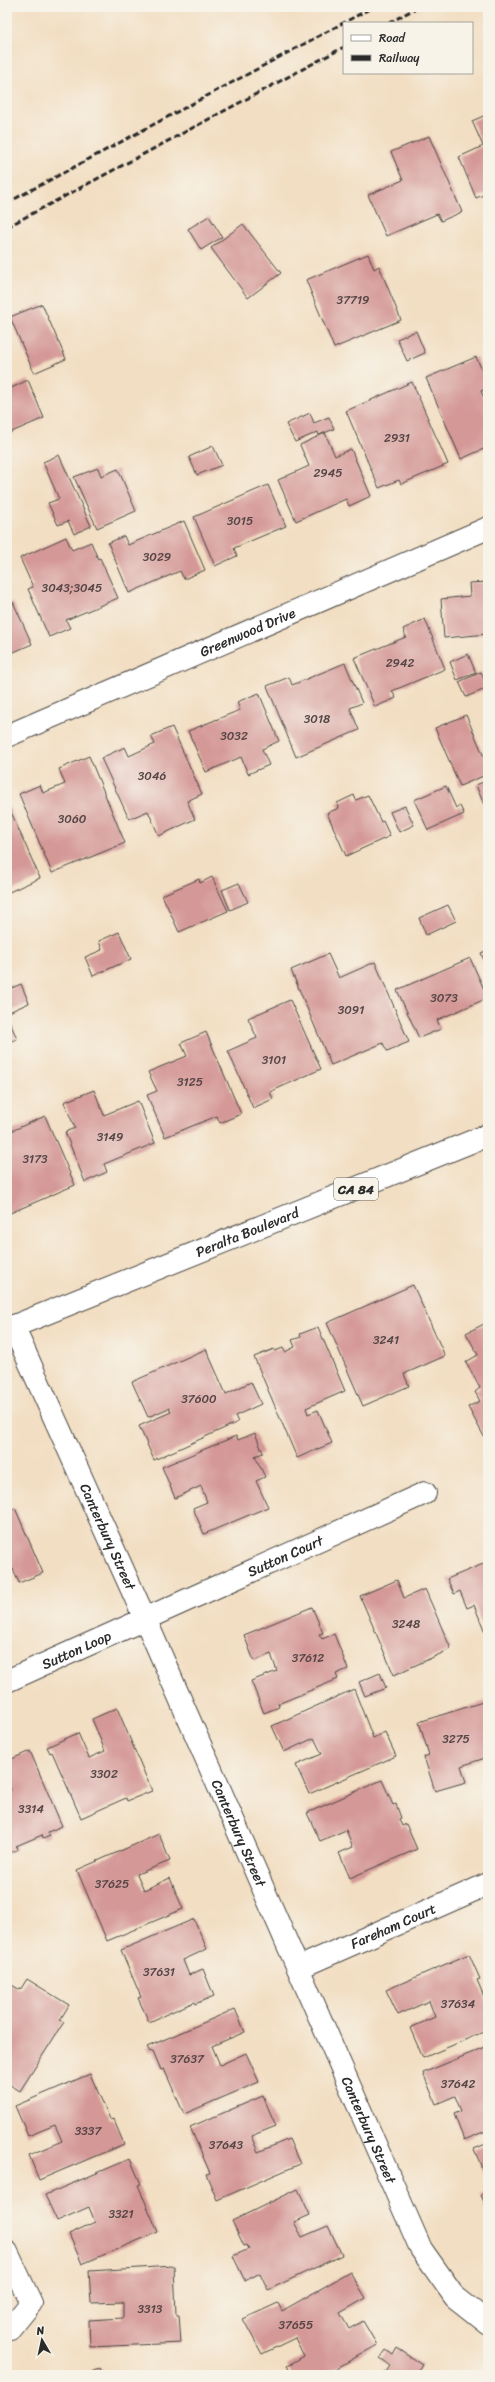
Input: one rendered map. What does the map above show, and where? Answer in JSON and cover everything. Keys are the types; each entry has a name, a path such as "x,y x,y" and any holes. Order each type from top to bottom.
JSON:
{"street":[{"name":"Greenwood Drive","path":"7,736 488,528"},
{"name":"Peralta Boulevard","path":"10,1328 488,1136"},
{"name":"Canterbury Street","path":"10,1328 146,1620 421,2249 455,2297 488,2323"},
{"name":"Sutton Court","path":"146,1620 425,1493"},
{"name":"Sutton Loop","path":"7,1681 146,1620"},
{"name":"Fareham Court","path":"298,1968 488,1884"},
{"path":"7,2252 31,2303 10,2330 7,2329"}],"building":[{"path":"488,114 488,193 476,198 459,157 483,146 472,121"},
{"path":"429,136 462,212 441,221 437,214 386,236 368,195 403,180 391,152"},
{"path":"209,216 222,237 201,250 188,229"},
{"path":"243,224 281,273 248,298 211,248"},
{"path":"368,254 374,269 379,266 401,320 334,348 306,280"},
{"path":"42,304 66,359 34,373 10,317"},
{"path":"416,331 425,353 407,361 397,339"},
{"path":"476,357 488,383 488,388 481,391 488,406 488,447 461,459 426,378"},
{"path":"28,380 44,418 7,434 7,390"},
{"path":"412,382 448,464 401,484 399,480 379,488 346,411"},
{"path":"310,413 314,423 329,417 334,429 319,435 318,432 295,442 286,424"},
{"path":"325,433 335,456 351,449 371,496 349,506 346,499 296,521 278,480 309,466 300,445"},
{"path":"213,446 222,465 197,475 189,457"},
{"path":"59,455 91,526 74,534 68,521 58,525 48,503 59,499 43,462"},
{"path":"98,468 101,476 118,469 136,511 97,528 74,477"},
{"path":"268,485 286,526 234,548 237,556 215,566 194,517"},
{"path":"184,521 205,570 184,579 180,571 129,593 108,543 124,536 128,545"},
{"path":"66,537 72,550 91,542 118,598 66,620 70,628 49,637 28,589 33,587 20,558"},
{"path":"488,582 488,634 444,638 441,599 470,596 469,583"},
{"path":"13,602 32,644 7,655 7,605"},
{"path":"425,619 445,669 392,691 396,698 375,707 354,658 406,637 403,629"},
{"path":"468,654 476,673 457,680 450,662"},
{"path":"345,663 362,703 350,708 359,730 296,757 267,686 289,677 292,685"},
{"path":"481,672 488,688 466,697 459,682"},
{"path":"259,693 279,741 262,749 269,765 248,774 241,757 206,772 188,731 240,710 237,702"},
{"path":"466,715 488,766 488,774 460,786 435,728"},
{"path":"172,727 202,794 187,801 195,819 159,836 148,811 129,819 101,758 125,747 129,756 155,744 151,736"},
{"path":"89,756 125,843 52,873 19,794 40,785 43,793 65,784 59,769"},
{"path":"488,780 488,804 484,805 476,785"},
{"path":"446,786 456,808 460,806 464,814 428,830 414,800"},
{"path":"354,795 356,800 368,795 381,822 383,821 390,836 346,856 327,813 339,808 337,803"},
{"path":"7,803 40,878 7,893"},
{"path":"405,806 414,825 399,832 390,812"},
{"path":"212,877 228,911 179,932 162,895 199,879 200,883"},
{"path":"239,883 248,902 230,910 222,890"},
{"path":"448,905 456,921 426,935 419,918"},
{"path":"119,932 131,959 93,976 85,957 102,950 99,941"},
{"path":"488,950 488,970 481,953"},
{"path":"328,954 339,978 375,962 409,1042 387,1051 383,1043 331,1065 291,970"},
{"path":"470,958 488,998 437,1020 441,1029 419,1038 397,990"},
{"path":"21,984 29,1003 9,1012 7,1006 7,990"},
{"path":"290,1000 321,1069 270,1092 273,1099 253,1108 228,1051 257,1038 248,1018"},
{"path":"9,1020 17,1039 7,1043 7,1021"},
{"path":"206,1032 241,1114 220,1123 217,1116 165,1137 147,1095 157,1091 148,1072 187,1056 181,1043"},
{"path":"94,1090 104,1115 138,1101 155,1143 104,1164 107,1172 85,1182 65,1132 75,1128 64,1102"},
{"path":"45,1116 75,1185 8,1214 7,1133"},
{"path":"413,1285 445,1356 404,1374 409,1386 363,1406 327,1323"},
{"path":"488,1322 488,1444 468,1407 480,1401 475,1392 480,1388 466,1362 478,1355 466,1333"},
{"path":"318,1327 345,1391 306,1408 308,1414 318,1410 332,1443 297,1458 254,1357 274,1349 275,1351 283,1348 285,1352 295,1347 292,1340 301,1337 300,1334"},
{"path":"206,1349 226,1394 251,1382 261,1404 235,1416 238,1422 154,1460 139,1426 171,1412 169,1408 148,1417 132,1382"},
{"path":"255,1433 263,1453 255,1456 265,1477 256,1481 268,1507 204,1534 193,1508 207,1502 201,1486 175,1498 162,1467 236,1436 238,1440"},
{"path":"15,1508 43,1573 19,1583 13,1569 7,1572 7,1511"},
{"path":"488,1562 488,1634 485,1632 474,1605 467,1608 460,1591 454,1594 447,1579"},
{"path":"397,1580 404,1598 425,1589 451,1649 394,1675 360,1596"},
{"path":"312,1607 323,1633 319,1634 322,1639 334,1634 348,1669 336,1674 338,1679 278,1704 279,1707 264,1713 251,1681 277,1671 271,1654 254,1661 244,1635"},
{"path":"380,1673 386,1688 365,1696 359,1682"},
{"path":"354,1689 373,1738 385,1732 396,1756 309,1794 296,1765 322,1754 314,1738 284,1752 272,1726"},
{"path":"486,1698 488,1698 488,1757 461,1766 466,1782 435,1791 424,1757 429,1755 419,1722 486,1701"},
{"path":"117,1708 152,1791 127,1801 126,1798 81,1818 52,1752 50,1753 47,1747 78,1733 89,1758 105,1751 92,1719"},
{"path":"30,1751 62,1826 48,1832 50,1836 43,1839 42,1835 16,1846 17,1850 7,1854 7,1792 11,1790 7,1781 7,1761"},
{"path":"382,1780 393,1805 396,1804 402,1826 406,1824 417,1849 350,1878 339,1853 353,1847 346,1830 320,1841 307,1813"},
{"path":"159,1834 170,1861 137,1874 144,1890 170,1878 183,1909 107,1941 77,1870"},
{"path":"194,1919 207,1949 183,1960 189,1975 203,1969 214,1996 195,2004 194,2002 149,2022 138,1998 141,1997 121,1950"},
{"path":"469,1954 480,1979 477,1980 488,2006 488,2030 423,2058 410,2028 435,2017 429,2001 398,2015 386,1990"},
{"path":"27,1979 69,2005 60,2020 64,2022 20,2091 7,2083 7,1982 20,1990"},
{"path":"235,2009 245,2032 212,2046 220,2065 246,2053 259,2082 184,2114 164,2069 161,2070 153,2051 150,2052 147,2047"},
{"path":"488,2046 488,2130 464,2140 454,2114 461,2111 455,2096 436,2104 423,2073"},
{"path":"90,2074 110,2119 113,2118 124,2144 39,2180 29,2155 62,2141 55,2125 28,2136 15,2106"},
{"path":"263,2096 276,2126 251,2136 258,2152 289,2139 300,2164 217,2200 206,2174 210,2173 190,2127"},
{"path":"488,2143 488,2174 485,2175 474,2149"},
{"path":"130,2159 141,2184 138,2185 158,2232 82,2264 69,2234 95,2222 89,2207 57,2221 45,2195"},
{"path":"298,2189 310,2215 294,2222 302,2237 328,2226 342,2255 268,2290 260,2273 245,2281 233,2256 249,2249 247,2245 244,2246 232,2221"},
{"path":"488,2192 488,2211 481,2195"},
{"path":"174,2266 176,2315 179,2315 181,2343 90,2347 89,2320 123,2318 123,2302 91,2303 89,2271"},
{"path":"350,2272 366,2298 340,2313 349,2329 363,2321 377,2345 325,2375 292,2375 287,2366 304,2356 295,2338 262,2354 243,2319 278,2303 282,2311"},
{"path":"397,2348 422,2364 415,2375 384,2375 390,2366 380,2359 386,2350 393,2355"},
{"path":"100,2368 103,2375 85,2375"}],"railway":[{"path":"345,22 373,7"},
{"path":"391,22 418,7"},
{"path":"7,203 343,23"},
{"path":"7,227 343,48"}]}
